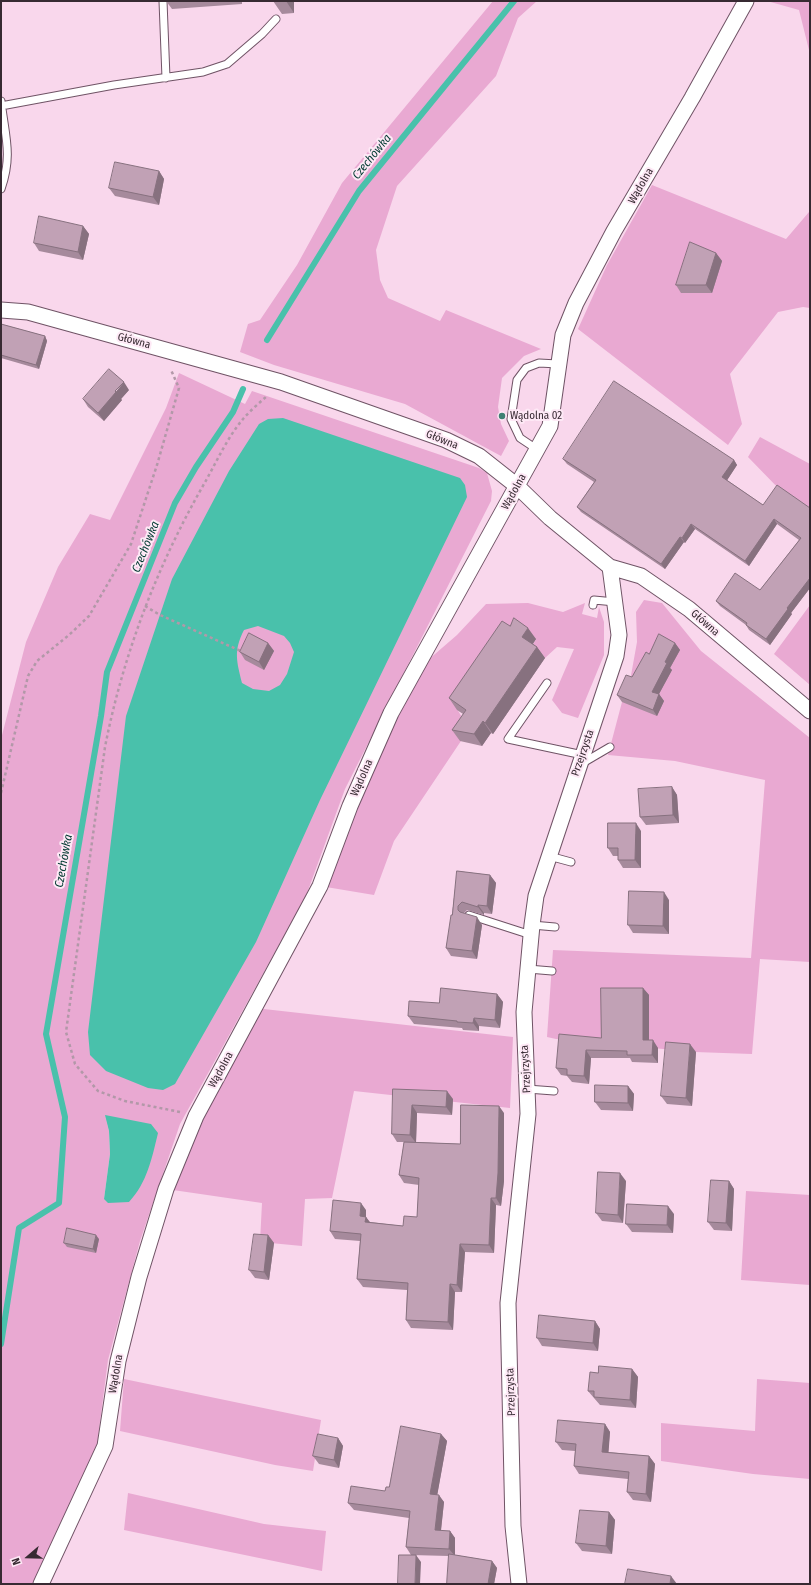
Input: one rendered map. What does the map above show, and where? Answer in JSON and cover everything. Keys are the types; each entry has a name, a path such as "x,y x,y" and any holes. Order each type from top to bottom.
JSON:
{"street":[{"name":"Wądolna","path":"41,1584 105,1446 118,1361 138,1277 166,1189 196,1116 320,886 350,806 391,713 550,426 563,335 576,303 614,231 692,98 746,1"},
{"name":"Główna","path":"1,310 28,312 281,382 446,440 479,456 517,486 550,518 610,567 642,576 689,609 810,712"},
{"name":"Przejrzysta","path":"519,1584 513,1526 508,1303 528,1114 524,1012 536,896 616,656 619,635 610,567"}],"lane":[{"path":"163,1 166,78"},
{"path":"2,106 114,85 203,72 227,64 262,34 276,19"},
{"path":"1,101 8,148 6,175 1,189"},
{"path":"538,450 520,438 511,419 516,380 526,368 540,363 558,364"},
{"path":"593,605 594,600 615,602"},
{"path":"547,683 508,739 581,760 610,747"},
{"path":"549,856 571,862"},
{"path":"468,915 532,930 555,927"},
{"path":"528,968 552,971"},
{"path":"527,1089 554,1091"}],"path":[{"path":"1,793 28,676 37,661 69,635 89,616 131,544 157,464 179,388 162,349"},
{"path":"196,1116 125,1101 98,1091 75,1064 66,1032 105,747 112,710 145,606 191,507 228,443 242,420 281,382"},
{"path":"145,606 243,653"}],"shaded area":[{"path":"493,1 537,1 518,18 496,76 397,186 376,250 380,280 388,298 440,321 446,310 541,349 524,356 502,378 498,407 501,424 509,441 501,456 405,404 274,365 240,352 248,324 260,320 297,265 342,183"},
{"path":"767,1 810,1 810,54 799,10"},
{"path":"652,185 786,239 809,212 810,206 810,308 803,307 778,312 730,374 742,424 728,445 578,329 607,265"},
{"path":"179,373 245,404 252,391 479,468 487,473 492,491 491,501 345,789 306,896 180,1124 140,1241 108,1360 96,1453 34,1584 1,1584 1,739 26,642 58,567 90,514 110,520 166,408","holes":["105,1115 129,1202 104,1199 110,1154 109,1131"]},
{"path":"283,418 460,478 465,485 467,497 320,800 256,942 175,1084 163,1090 148,1088 106,1071 90,1055 88,1032 126,716 172,579 229,471 259,424 268,419","holes":["258,626 284,636 290,643 294,652 287,674 280,685 269,691 253,689 242,683 237,650 244,630"]},
{"path":"760,437 810,464 810,511 781,491 748,457"},
{"path":"644,600 662,603 701,651 810,738 810,962 760,959 752,1054 695,1052 547,1037 553,950 751,958 765,780 675,761 608,755 622,702 630,681 637,642 636,612"},
{"path":"528,603 563,612 585,603 582,614 597,618 599,607 604,622 604,655 578,718 562,713 552,700 574,649 557,647 545,658 530,648 536,640 457,709 469,729 394,841 374,895 320,886 413,673 457,635 486,604"},
{"path":"810,605 810,685 774,654"},
{"path":"255,1008 513,1037 510,1108 354,1091 332,1198 305,1199 302,1246 260,1242 262,1203 166,1189"},
{"path":"105,1115 151,1124 158,1133 145,1178 129,1202 108,1203 104,1199 110,1154 109,1131"},
{"path":"746,1191 810,1195 810,1285 741,1280"},
{"path":"124,1379 321,1420 313,1471 275,1465 120,1431"},
{"path":"757,1379 810,1383 810,1479 753,1474 661,1461 661,1423 755,1431"},
{"path":"128,1493 264,1524 326,1531 322,1571 124,1530"}],"building":[{"path":"115,162 159,171 153,197 109,188"},
{"path":"39,216 83,226 78,252 34,243"},
{"path":"690,242 716,253 706,285 676,285"},
{"path":"1,324 45,336 36,365 1,355"},
{"path":"109,369 124,382 98,413 83,399"},
{"path":"614,381 734,460 722,477 763,505 777,485 810,508 810,578 766,639 746,625 747,623 716,601 735,573 760,590 801,538 774,519 745,561 691,524 661,564 577,507 596,480 563,459"},
{"path":"514,618 528,628 522,637 537,647 485,723 483,721 474,734 452,730 466,710 449,698 502,621 510,626"},
{"path":"249,633 268,643 259,662 240,652"},
{"path":"659,634 675,643 665,662 667,663 652,692 659,694 653,710 617,695 626,675 632,677 646,652 649,654"},
{"path":"672,787 673,815 640,817 638,789"},
{"path":"608,823 636,823 635,860 618,860 618,848 608,848"},
{"path":"457,871 490,875 487,906 478,905 478,907 462,902 458,906 458,910 460,912 477,917 472,951 446,948 452,915"},
{"path":"629,891 664,892 663,926 628,925"},
{"path":"441,988 497,994 495,1020 474,1018 473,1023 408,1016 409,1001 439,1003"},
{"path":"601,988 643,988 643,1040 653,1040 652,1055 627,1055 627,1051 586,1050 584,1076 567,1075 567,1069 556,1068 559,1034 601,1038"},
{"path":"666,1042 690,1044 686,1098 661,1096"},
{"path":"595,1085 628,1086 628,1103 595,1102"},
{"path":"393,1089 447,1091 446,1107 412,1105 410,1135 392,1134"},
{"path":"461,1105 499,1106 498,1173 496,1198 491,1198 489,1245 460,1244 457,1285 450,1284 448,1322 406,1320 408,1283 357,1279 361,1234 330,1231 333,1200 361,1203 360,1216 366,1217 365,1222 403,1226 404,1216 417,1217 419,1178 399,1175 404,1142 460,1144"},
{"path":"598,1172 620,1173 618,1215 596,1213"},
{"path":"711,1180 729,1181 726,1223 708,1222"},
{"path":"627,1204 668,1206 667,1225 626,1224"},
{"path":"67,1228 96,1235 93,1249 64,1243"},
{"path":"254,1234 268,1235 264,1272 249,1270"},
{"path":"539,1315 595,1321 593,1343 537,1338"},
{"path":"599,1366 632,1369 630,1400 594,1397 594,1391 588,1391 590,1372 598,1373"},
{"path":"558,1420 605,1424 602,1452 649,1456 646,1494 627,1492 629,1472 574,1466 576,1444 556,1442"},
{"path":"401,1426 441,1434 430,1494 439,1495 435,1530 450,1531 449,1549 406,1547 410,1511 348,1503 351,1486 385,1491 386,1487 389,1487"},
{"path":"318,1434 338,1438 334,1460 313,1456"},
{"path":"580,1510 609,1512 606,1546 576,1543"},
{"path":"449,1554 492,1561 488,1584 447,1584"},
{"path":"399,1555 416,1555 415,1584 398,1584"},
{"path":"628,1569 671,1576 670,1584 625,1584"}],"waterway":[{"name":"Czechówka","path":"267,340 359,191 514,1"},
{"name":"Czechówka","path":"1,1344 19,1228 59,1203 65,1117 46,1034 101,716 107,672 175,503 196,467 233,412 243,389"}],"place":[{"name":"Wądolna 02","path":"502,416"}]}
